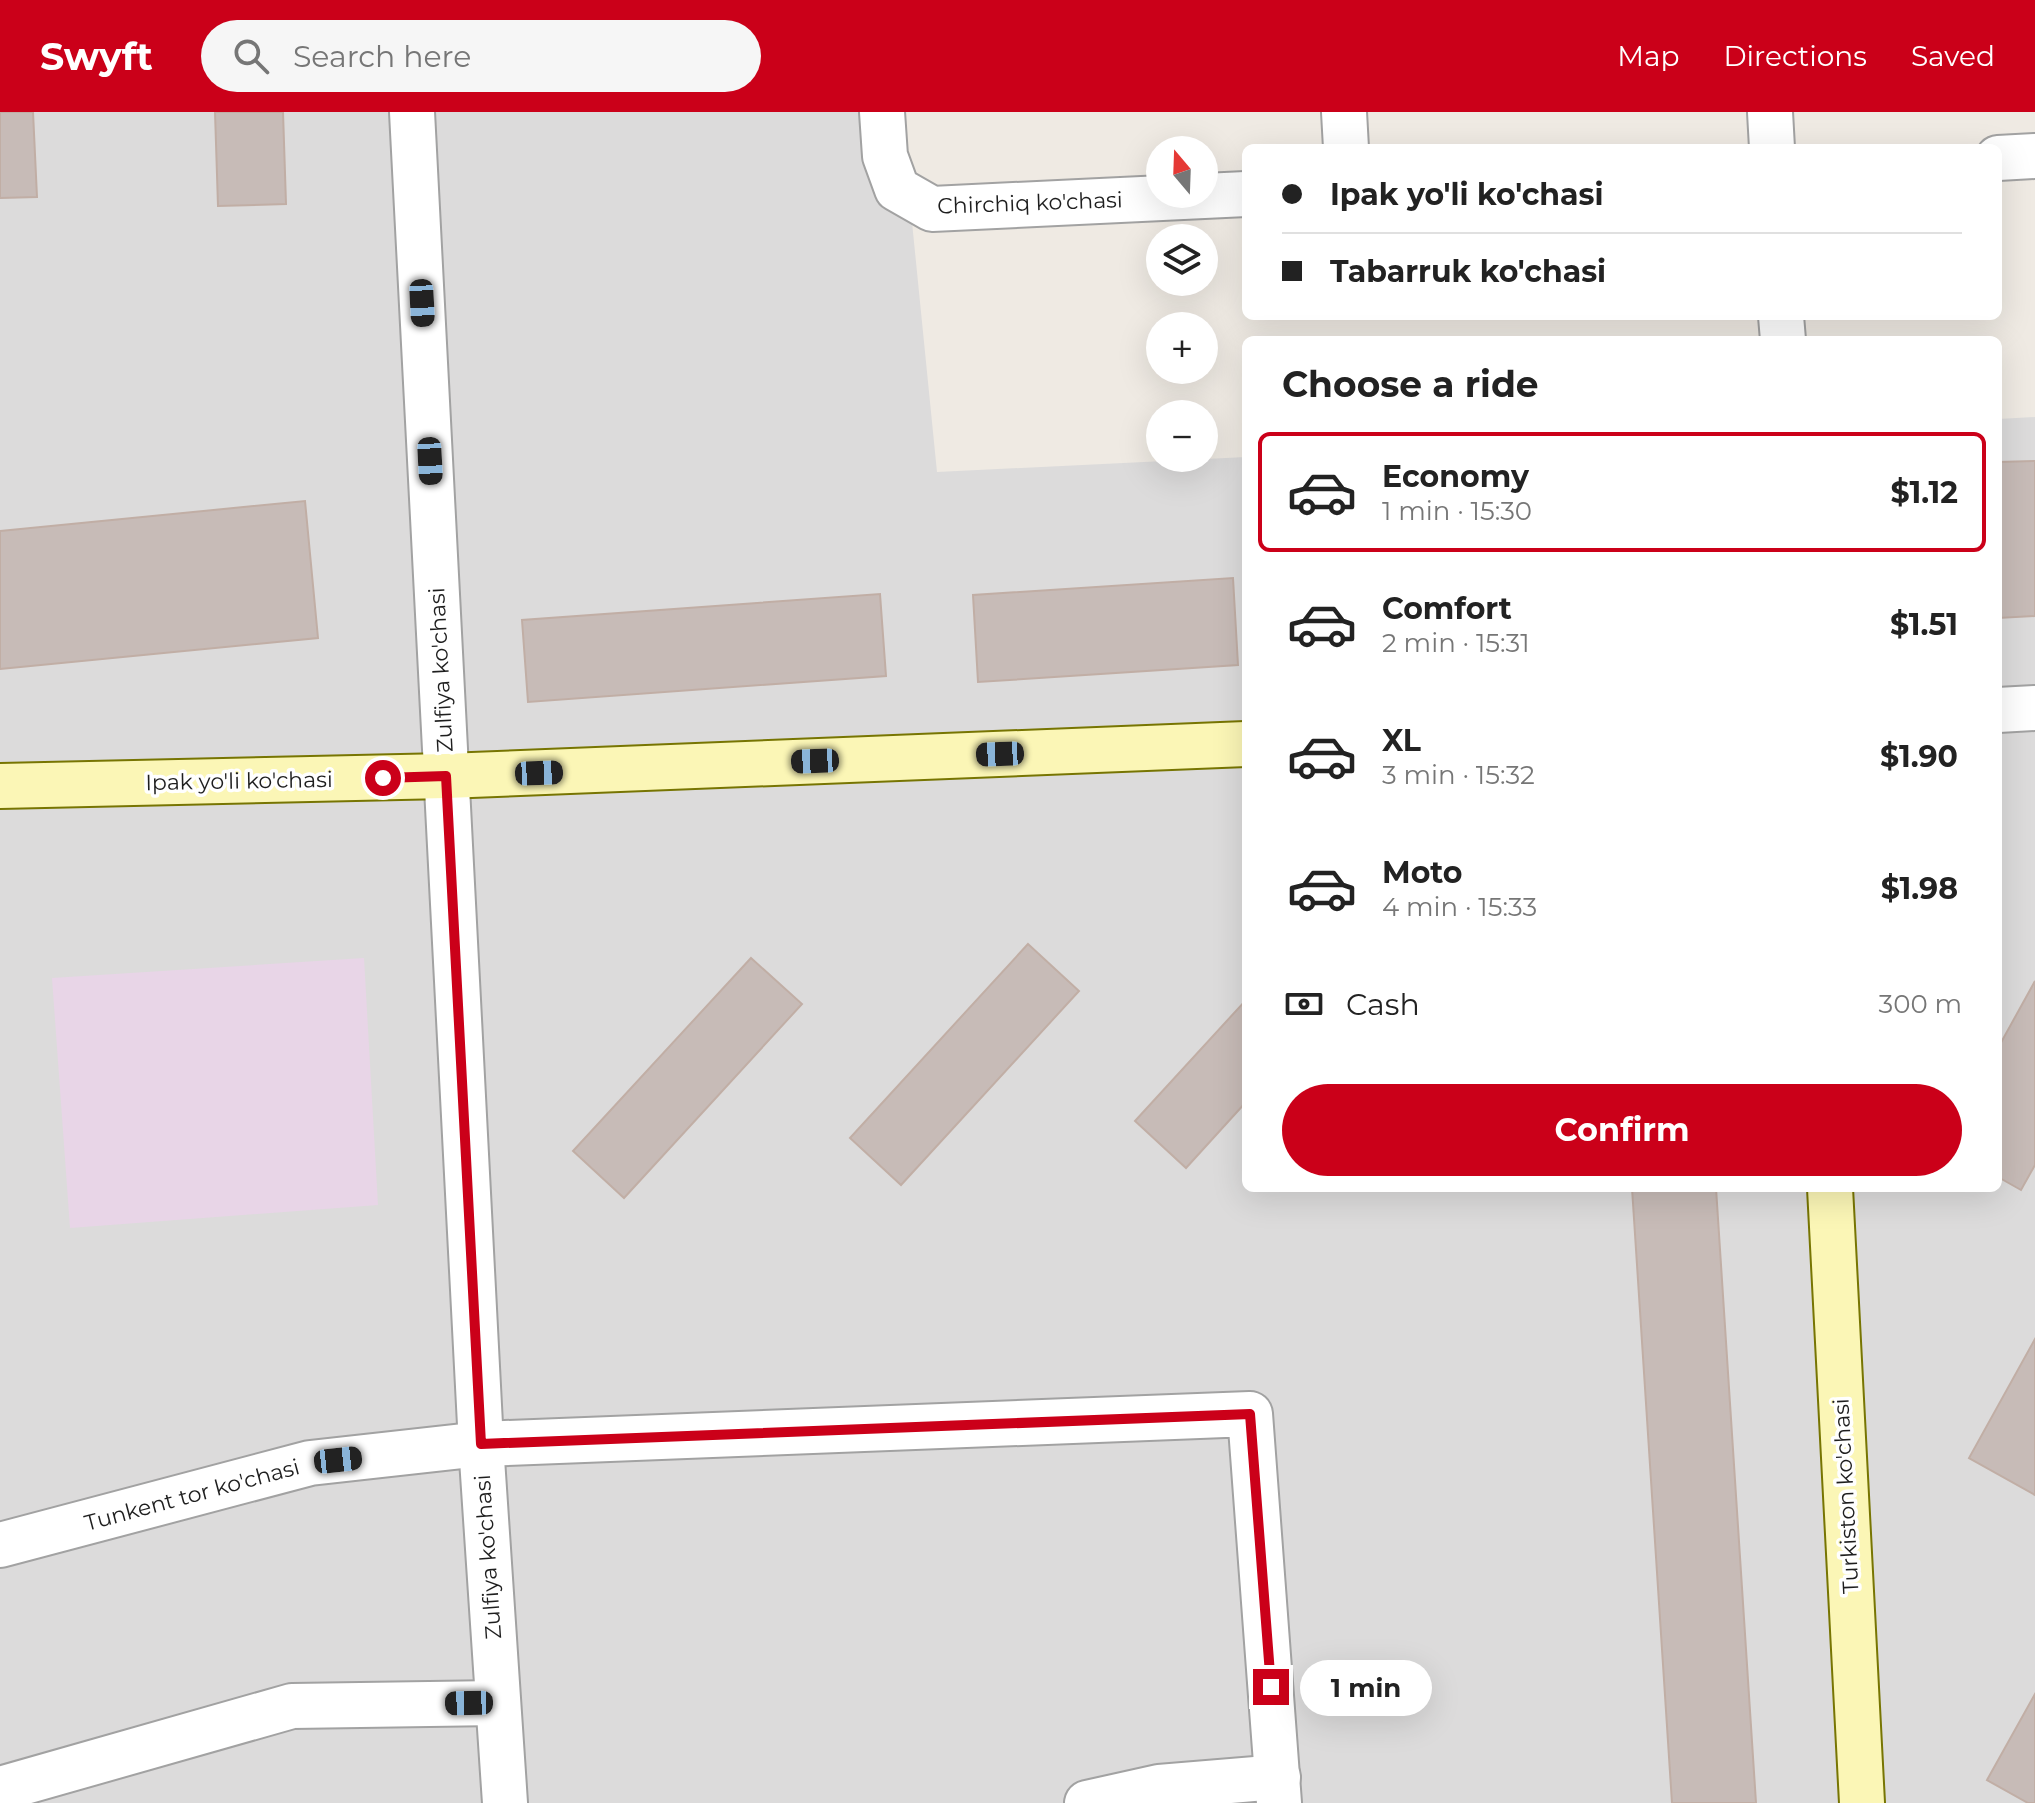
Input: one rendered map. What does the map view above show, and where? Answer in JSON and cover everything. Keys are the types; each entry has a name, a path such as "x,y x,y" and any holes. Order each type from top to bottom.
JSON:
{"main road":[{"name":"Ipak yo'li ko'chasi","path":"0,786 446,776 1242,744"},
{"name":"Turkiston ko'chasi","path":"1830,1192 1862,1803"}],"street":[{"name":"Zulfiya ko'chasi","path":"412,112 481,1444 505,1803"},
{"name":"Chirchiq ko'chasi","path":"882,112 885,156 897,189 932,209 1242,194"},
{"path":"1344,112 1346,144"},
{"path":"1770,112 1772,144"},
{"path":"2002,158 2035,156"},
{"path":"2002,710 2035,708"},
{"name":"Tunkent tor ko'chasi","path":"0,1545 310,1463 481,1444 1250,1414 1278,1790"},
{"path":"0,1789 292,1706 498,1703"},
{"path":"1087,1803 1159,1787 1278,1790"}],"shaded area":[{"path":"0,112 901,112 937,472 1146,462 1146,472 1218,472 1218,458 1242,457 1242,1192 2002,1192 2002,419 2035,417 2035,1803 0,1803"},
{"path":"364,958 378,1205 70,1228 52,978"}],"building":[{"path":"0,112 33,112 37,197 0,198"},
{"path":"215,112 283,112 286,204 218,206"},
{"path":"2035,461 2035,616 2002,618 2002,462"},
{"path":"305,501 318,638 0,669 0,531"},
{"path":"1233,578 1238,665 978,682 973,595"},
{"path":"880,594 886,676 528,702 522,620"},
{"path":"1028,944 1079,991 901,1185 850,1138"},
{"path":"751,958 802,1004 624,1198 573,1151"},
{"path":"2035,981 2035,1165 2021,1190 2002,1179 2002,1041"},
{"path":"1242,1004 1242,1106 1186,1168 1135,1121"},
{"path":"1632,1192 1716,1192 1756,1803 1672,1803"},
{"path":"2035,1339 2035,1495 1969,1458"},
{"path":"2035,1694 2035,1803 2028,1803 1987,1780"}],"route":[{"path":"383,778 446,776 481,1444 1250,1414 1271,1687"}]}
